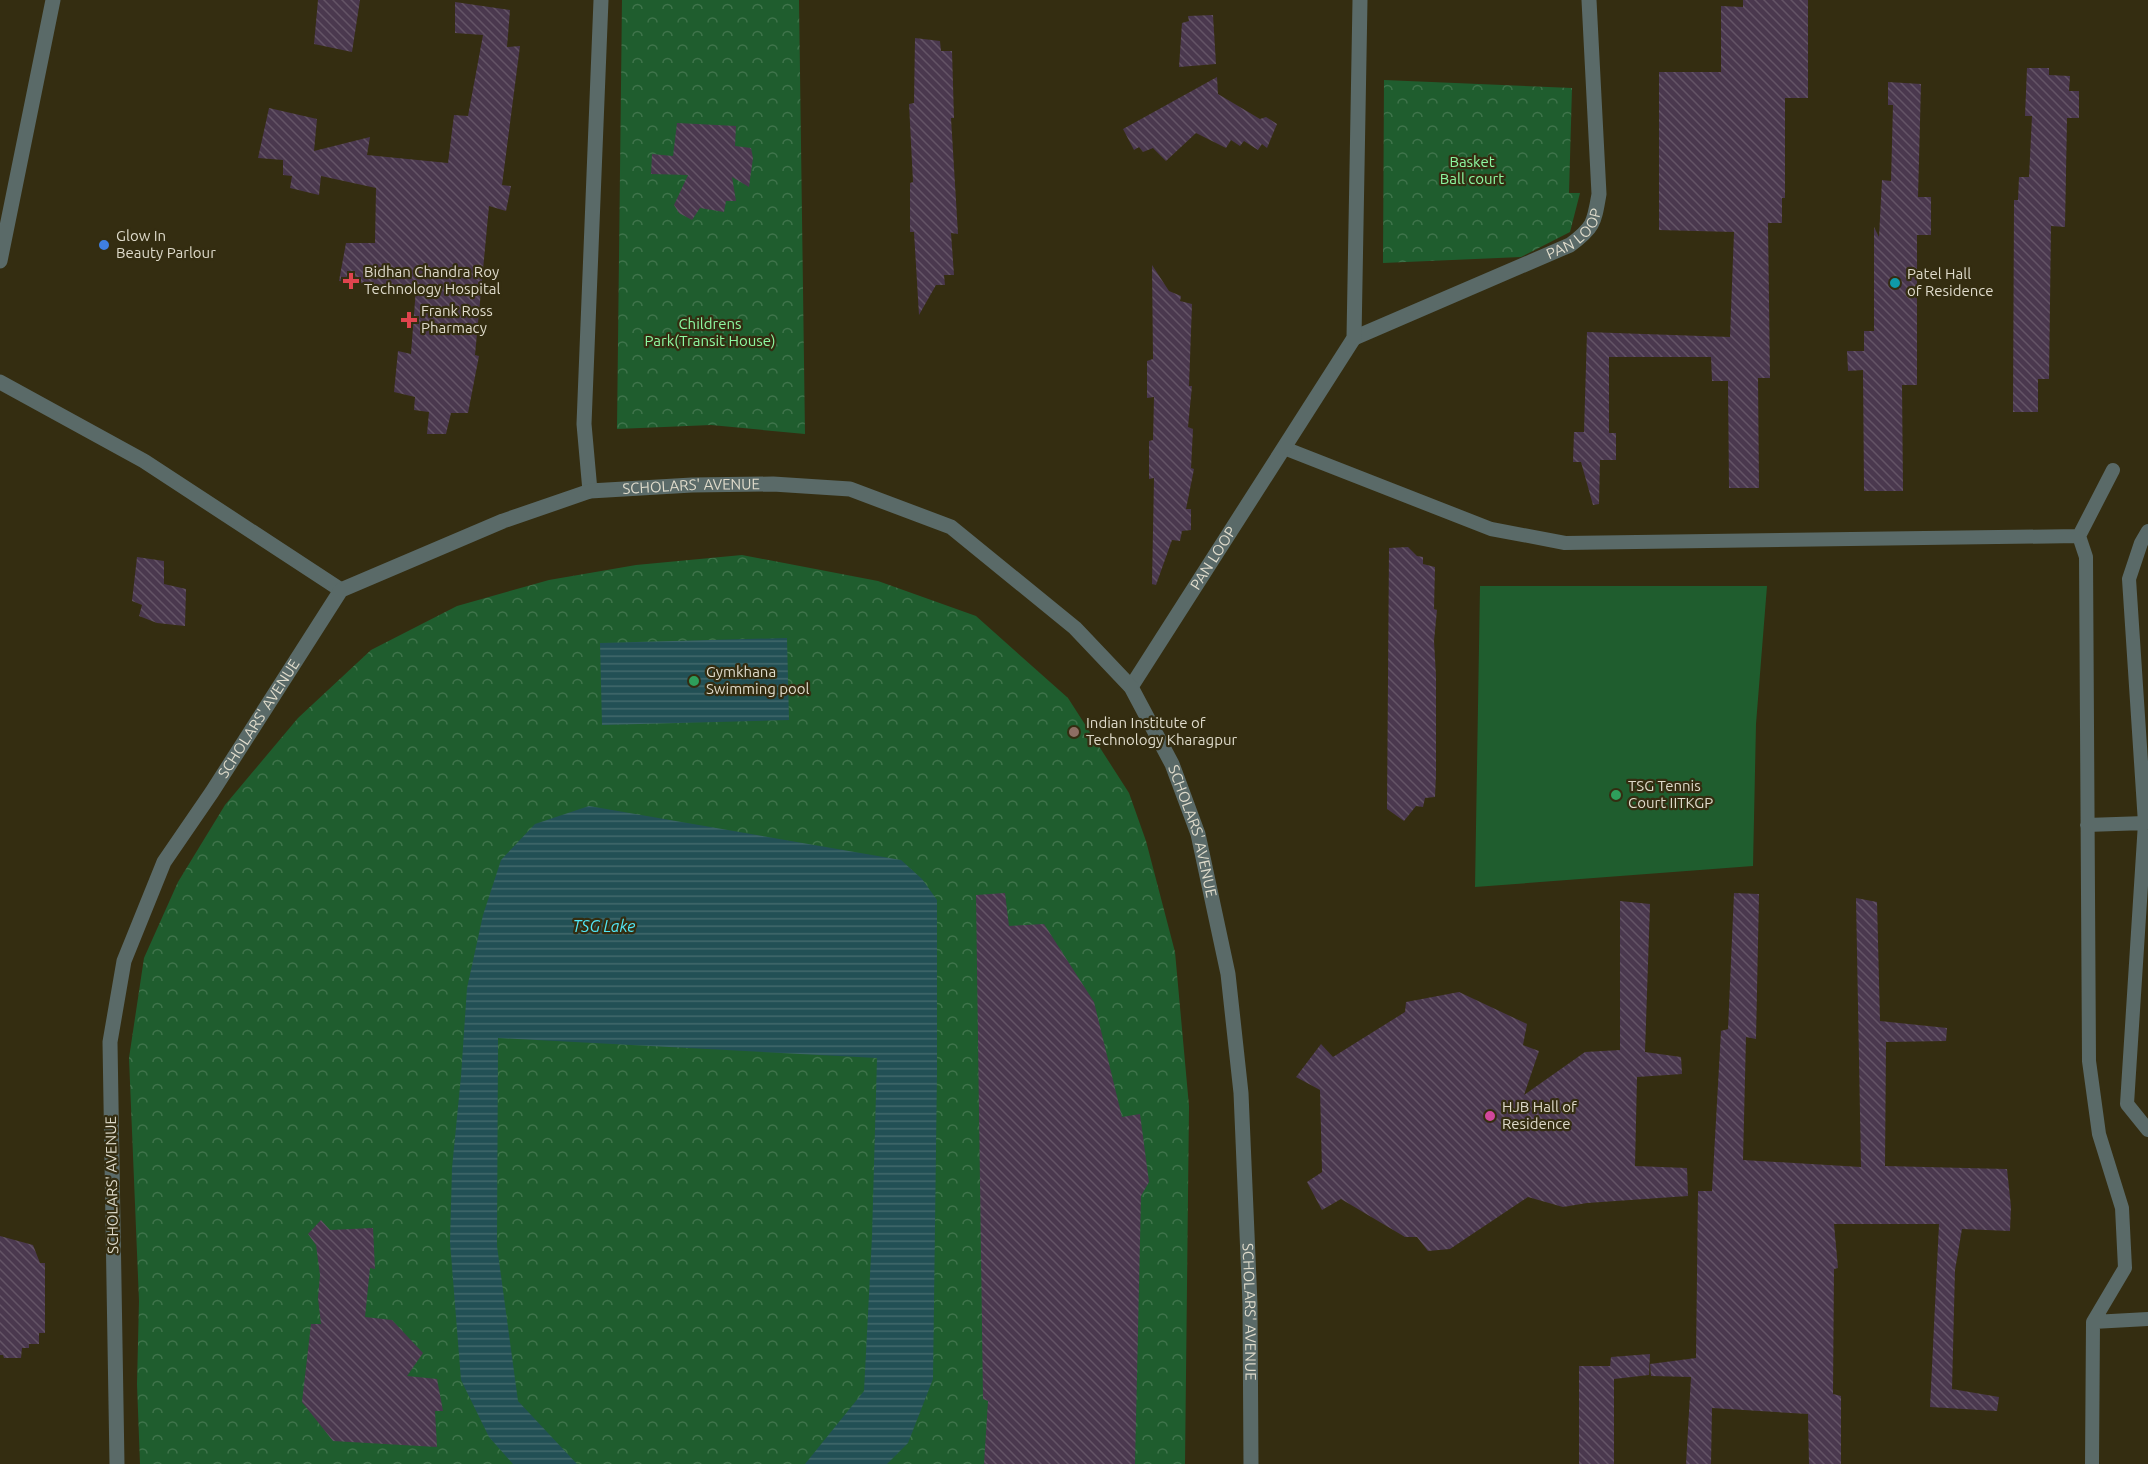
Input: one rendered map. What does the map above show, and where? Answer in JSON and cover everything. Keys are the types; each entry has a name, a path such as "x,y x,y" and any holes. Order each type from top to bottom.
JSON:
{"street":[{"path":"0,261 52,0"},
{"path":"590,491 584,424 601,0"},
{"path":"1354,338 1360,0"},
{"name":"PAN LOOP","path":"1131,687 1354,338 1570,245 1594,222 1599,194 1589,0"},
{"path":"0,382 144,461 341,590"},
{"name":"SCHOLARS' AVENUE","path":"117,1464 110,1042 124,961 164,862 212,792 341,590 502,521 590,491 692,485 773,484 850,489 951,527 1075,628 1131,687 1172,764 1198,834 1228,974 1241,1093 1250,1304 1251,1464"}],"lane":[{"path":"1284,448 1491,529 1564,543 2079,536"},
{"path":"2091,1464 2093,1322 2125,1268 2122,1208 2099,1134 2088,1061 2086,557 2079,536 2113,471"},
{"path":"2148,531 2141,543 2129,579 2145,823 2127,1104 2148,1130"},
{"path":"2087,825 2145,823"},
{"path":"2093,1322 2148,1319"}],"green space":[{"name":"Childrens Park(Transit House)","path":"622,0 799,0 805,434 711,425 617,429"},
{"name":"Basket Ball court","path":"1384,80 1572,88 1569,193 1580,193 1570,232 1521,257 1383,263"},
{"path":"742,555 878,581 976,616 1068,698 1129,793 1146,841 1175,952 1189,1106 1185,1464 140,1464 137,1384 139,1301 129,1058 144,958 178,882 225,805 298,718 371,650 457,606 549,580 636,565"},
{"name":"TSG Tennis Court IITKGP","path":"1480,586 1767,586 1756,724 1753,866 1475,887"}],"water":[{"name":"Gymkhana Swimming pool","path":"787,638 789,720 602,725 600,643"},
{"name":"TSG Lake","path":"589,806 901,860 922,879 937,900 933,1379 908,1443 887,1464 805,1464 864,1391 872,1236 877,1058 498,1038 497,1246 518,1401 577,1464 513,1464 489,1437 461,1380 450,1242 452,1168 467,988 483,915 501,860 535,824"}],"building":[{"path":"318,0 360,0 352,52 314,44"},
{"path":"1743,0 1808,0 1808,98 1785,98 1785,198 1782,198 1782,223 1768,223 1770,378 1758,378 1759,488 1729,488 1728,381 1712,381 1711,357 1609,357 1609,433 1616,433 1616,460 1600,460 1599,504 1593,505 1581,462 1573,462 1574,432 1584,432 1587,332 1730,337 1734,232 1659,230 1659,72 1721,72 1721,6 1743,7"},
{"path":"455,2 510,10 507,47 520,46 502,185 511,186 506,211 489,206 475,355 479,356 468,413 451,413 446,434 427,434 429,412 414,410 415,397 394,392 398,351 411,354 416,288 339,281 346,243 375,243 376,188 321,176 319,195 290,188 292,176 283,175 283,160 258,158 269,108 317,119 314,151 370,137 367,155 448,163 454,115 468,116 483,35 455,33"},
{"path":"1213,15 1216,64 1179,67 1182,23 1189,21 1188,16"},
{"path":"915,38 940,41 941,51 952,51 954,118 951,118 958,234 951,233 954,275 944,275 945,285 936,285 919,315 914,232 910,232 910,183 913,182 909,104 914,103"},
{"path":"2027,68 2049,68 2049,75 2070,76 2069,91 2079,91 2079,118 2067,118 2065,227 2051,226 2049,379 2038,379 2038,412 2013,412 2014,200 2018,200 2019,177 2029,177 2032,116 2025,116"},
{"path":"1217,77 1218,94 1260,119 1266,117 1277,124 1267,148 1262,144 1258,150 1244,141 1240,146 1231,140 1226,148 1196,133 1166,161 1153,148 1143,152 1139,147 1134,150 1123,129"},
{"path":"1888,82 1921,84 1918,197 1931,197 1931,235 1917,235 1917,385 1902,385 1903,491 1864,491 1863,370 1848,371 1847,351 1864,351 1864,331 1874,331 1874,227 1879,237 1882,180 1891,181 1893,105 1888,105"},
{"path":"677,123 736,126 735,146 751,148 753,158 749,187 732,177 736,201 726,201 724,212 700,208 692,220 679,213 674,205 688,175 651,174 652,154 673,156"},
{"path":"1152,265 1169,291 1181,296 1180,301 1192,304 1189,386 1192,386 1188,427 1193,429 1191,468 1194,469 1186,509 1191,509 1191,530 1182,531 1180,541 1172,540 1156,585 1152,584 1154,478 1149,479 1149,441 1153,440 1154,397 1147,398 1147,361 1153,359"},
{"path":"1408,547 1417,556 1423,557 1423,564 1435,567 1436,775 1435,797 1425,798 1423,807 1416,806 1404,821 1387,809 1389,548"},
{"path":"137,557 164,561 164,584 186,589 185,626 157,623 139,616 142,605 132,601"},
{"path":"1005,893 1009,926 1044,924 1094,1002 1122,1117 1140,1114 1149,1182 1141,1196 1135,1464 984,1464 988,1401 983,1399 976,895"},
{"path":"1734,893 1759,894 1756,1039 1746,1037 1743,1160 1861,1167 1856,898 1877,902 1880,1021 1947,1028 1946,1041 1886,1042 1885,1166 2007,1169 2011,1207 2010,1231 1962,1229 1955,1270 1952,1389 1999,1397 1997,1411 1930,1407 1939,1224 1834,1224 1838,1268 1834,1269 1833,1394 1841,1396 1841,1464 1809,1464 1808,1414 1712,1408 1711,1464 1686,1464 1691,1377 1651,1376 1650,1364 1696,1358 1698,1191 1712,1191 1721,1031 1728,1029"},
{"path":"1620,901 1650,904 1645,1052 1681,1057 1682,1074 1637,1077 1635,1166 1687,1168 1688,1196 1587,1203 1563,1207 1528,1197 1450,1249 1428,1251 1417,1237 1405,1237 1341,1199 1322,1210 1307,1182 1322,1172 1320,1090 1296,1077 1321,1044 1333,1057 1405,1012 1406,1002 1459,992 1527,1024 1523,1045 1539,1051 1524,1095 1585,1052 1620,1050"},
{"path":"321,1220 330,1230 373,1228 375,1269 370,1268 365,1317 392,1320 423,1353 407,1376 437,1379 443,1411 435,1411 437,1447 333,1441 302,1402 311,1324 321,1324 318,1298 320,1275 316,1245 308,1234"},
{"path":"0,1236 33,1245 40,1263 45,1263 45,1333 39,1333 39,1344 29,1344 29,1348 22,1348 21,1358 4,1358 0,1355"},
{"path":"1650,1354 1649,1375 1614,1379 1614,1464 1579,1464 1579,1366 1610,1366 1611,1357"}],"place":[{"name":"Glow In Beauty Parlour","path":"104,245"},
{"name":"Bidhan Chandra Roy Technology Hospital","path":"351,281"},
{"name":"Patel Hall of Residence","path":"1895,283"},
{"name":"Frank Ross Pharmacy","path":"409,320"},
{"name":"Gymkhana Swimming pool","path":"694,681"},
{"name":"Indian Institute of Technology Kharagpur","path":"1074,732"},
{"name":"TSG Tennis Court IITKGP","path":"1616,795"},
{"name":"HJB Hall of Residence","path":"1490,1116"}]}
